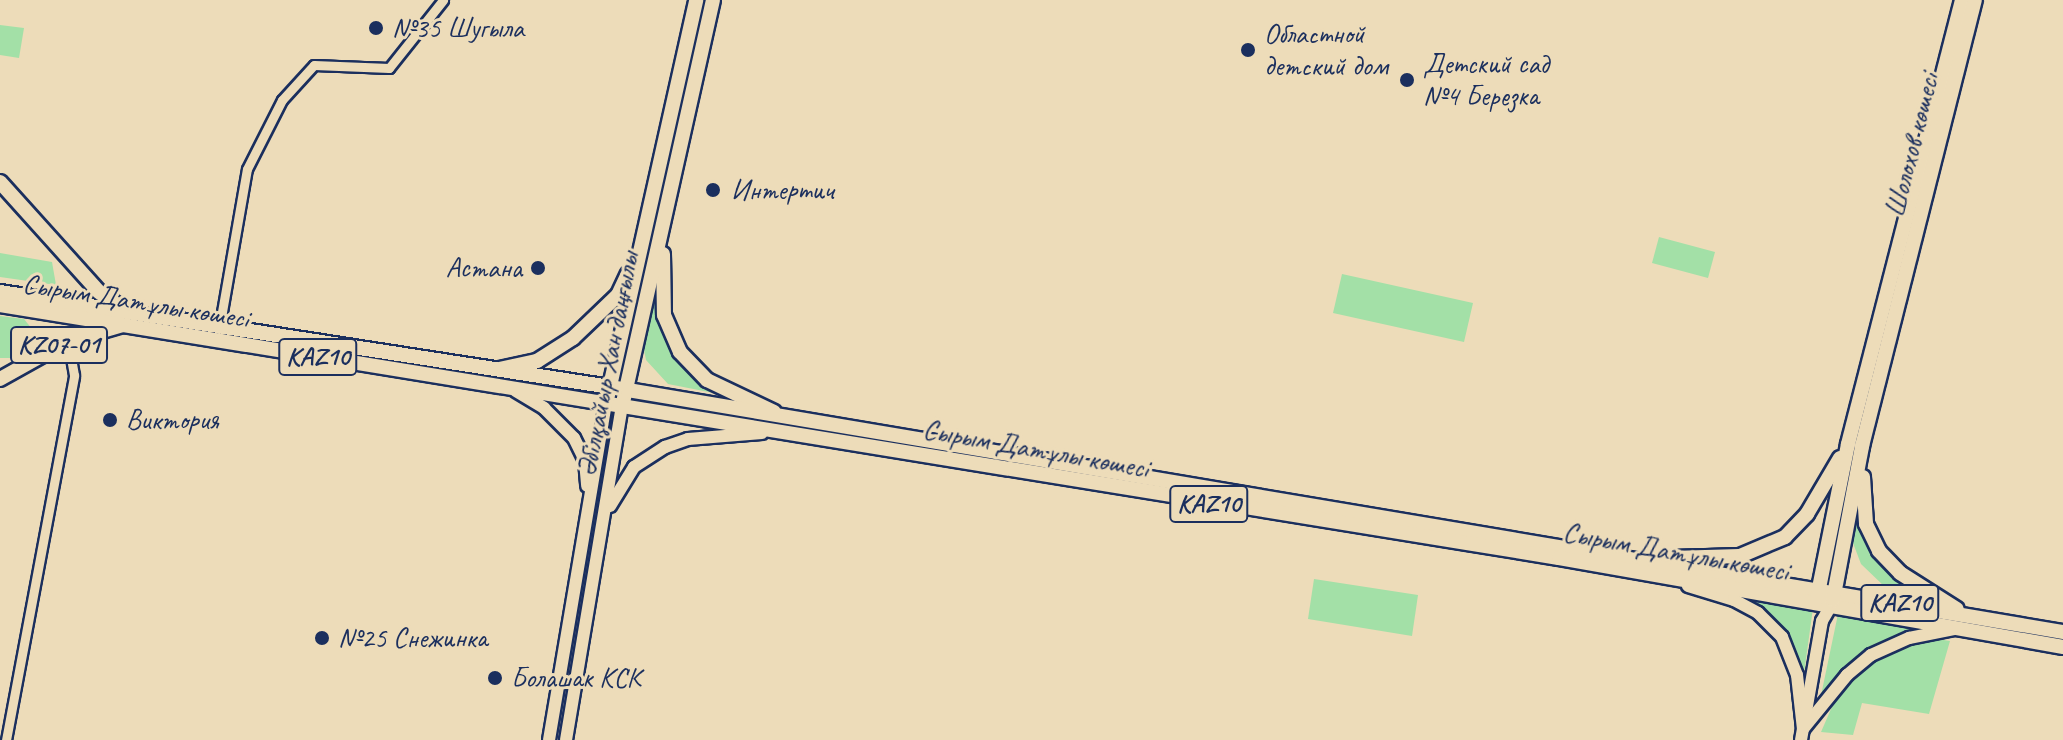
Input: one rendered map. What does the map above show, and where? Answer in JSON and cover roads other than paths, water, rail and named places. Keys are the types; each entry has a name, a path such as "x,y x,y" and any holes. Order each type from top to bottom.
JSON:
{"main road":[{"name":"Әбілқайыр Хан даңғылы","path":"549,740 606,404 696,0"},
{"name":"Әбілқайыр Хан даңғылы","path":"566,740 622,407 713,0"},
{"name":"Шолохов көшесі","path":"1855,445 1875,335 1962,0"},
{"name":"Шолохов көшесі","path":"1855,445 1884,363 1975,0"},
{"name":"KZ07-01","path":"0,182 125,318 68,341 0,379"},
{"path":"666,210 664,315 680,352 707,380 784,426"},
{"path":"496,369 537,361 573,338 618,295 639,252"},
{"name":"Сырым Датұлы көшесі","path":"0,292 512,389 622,407 784,426 1962,621 2063,632"},
{"name":"Сырым Датұлы көшесі","path":"0,305 125,318"},
{"name":"Сырым Датұлы көшесі","path":"218,334 496,369 610,387 784,426"},
{"path":"512,389 544,408 581,447 587,477 587,521"},
{"path":"603,524 624,479 665,447 718,435 784,426"},
{"path":"1637,565 1740,556 1785,537 1807,514 1855,445"},
{"path":"1822,621 1818,595 1855,445"},
{"path":"1802,734 1822,621 1834,598 1855,445"},
{"path":"1855,445 1864,515 1879,551 1900,573 1962,621"},
{"path":"1637,565 1734,600 1771,624 1792,655 1802,734"},
{"name":"Сырым Датұлы көшесі","path":"1962,621 2063,647"},
{"path":"1802,734 1871,655 1909,638 1962,621"}],"street":[{"path":"218,334 247,169 282,100 314,65 389,68 443,0"},
{"path":"6,740 74,375 68,341"}],"place":[{"name":"№35 Шугыла","path":"376,28"},
{"name":"Областной детский дом","path":"1248,50"},
{"name":"Детский сад №4 Березка","path":"1407,80"},
{"name":"Интертич","path":"713,190"},
{"name":"Астана","path":"538,268"},
{"name":"Виктория","path":"110,420"},
{"name":"№25 Снежинка","path":"322,638"},
{"name":"Болашак КСК","path":"495,678"}]}
